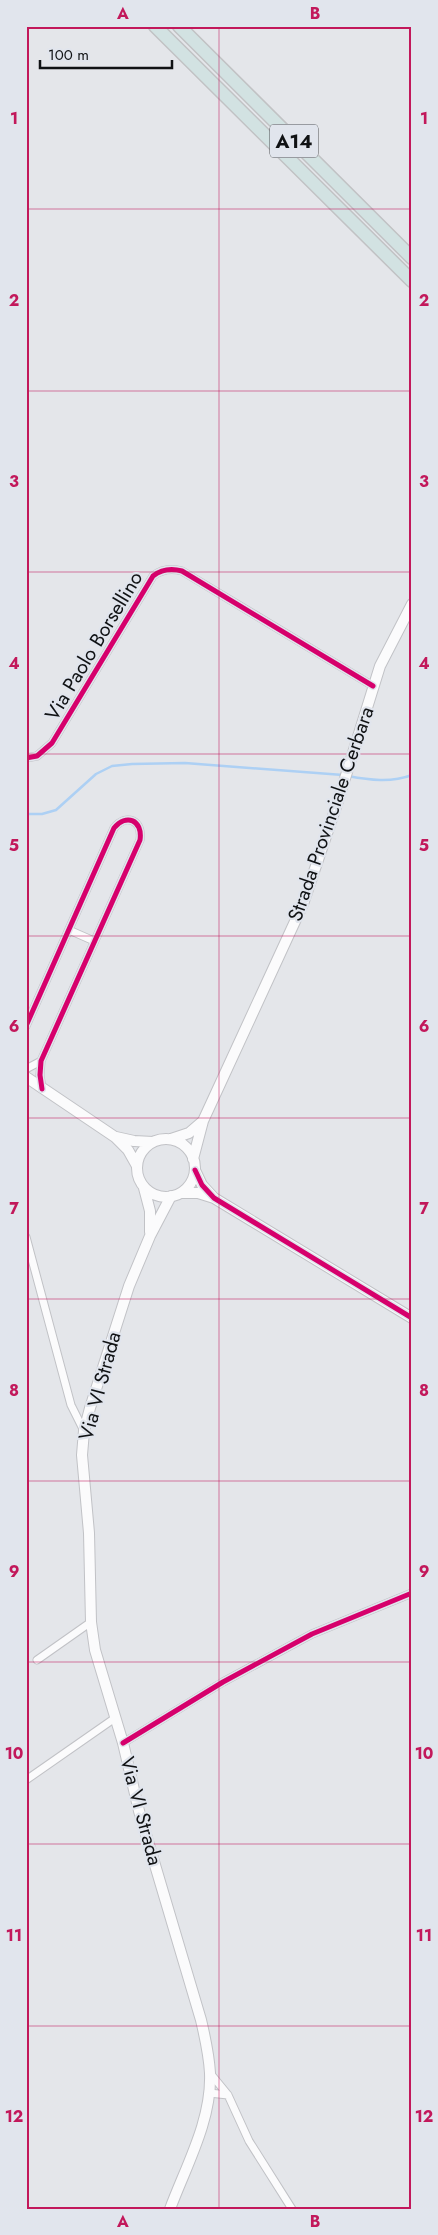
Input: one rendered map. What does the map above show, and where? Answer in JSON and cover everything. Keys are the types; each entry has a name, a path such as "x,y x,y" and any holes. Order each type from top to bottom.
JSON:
{"highway":[{"name":"A14","path":"155,26 412,281"},
{"name":"A14","path":"179,26 412,258"}],"main road":[{"name":"Strada Provinciale Cerbara","path":"195,1170 193,1159 203,1121 303,904 374,686 387,651 412,604"},
{"path":"26,1077 115,1137 128,1150 137,1166"},
{"path":"115,1137 153,1142 171,1139 189,1133 203,1121"},
{"path":"171,1139 180,1142 193,1159"},
{"path":"153,1142 141,1153 137,1166 138,1178 144,1188 157,1196 198,1193 214,1198 412,1318"},
{"path":"176,1194 190,1183 195,1170"},
{"path":"195,1170 202,1185 214,1198"},
{"name":"Via VI Strada","path":"144,1188 150,1210 150,1236"},
{"name":"Via VI Strada","path":"170,2209 202,2123 209,2092 210,2073 201,2020 139,1811 123,1743 95,1650 90,1622 89,1533 82,1455 84,1431 129,1286 150,1236 176,1194"}],"street":[{"name":"Via Paolo Borsellino","path":"26,758 37,756 52,743 152,576 159,571 170,568 182,571 374,686"},
{"path":"26,1026 114,828 125,820 132,820 138,825 141,832 140,840 41,1061 42,1089"},
{"path":"69,930 94,942"},
{"path":"26,1069 41,1061"},
{"path":"26,1237 71,1405 84,1431"},
{"path":"123,1743 223,1682 312,1634 412,1593"},
{"path":"36,1660 90,1622"},
{"path":"26,1780 115,1718"},
{"path":"210,2073 228,2095 249,2141 292,2209"},
{"path":"209,2092 228,2095"}],"waterway":[{"path":"26,814 42,814 56,810 96,774 112,766 185,763 343,775"},
{"path":"348,776 372,780 388,780 412,775"}],"cycle path":[{"path":"26,758 37,756 52,743 153,576 167,570 182,571 373,686"},
{"path":"26,1026 114,828 124,821 133,821 139,828 140,840 41,1061 42,1089"},
{"path":"195,1170 202,1185 214,1198 412,1318"},
{"path":"123,1743 223,1682 312,1634 412,1593"}]}
